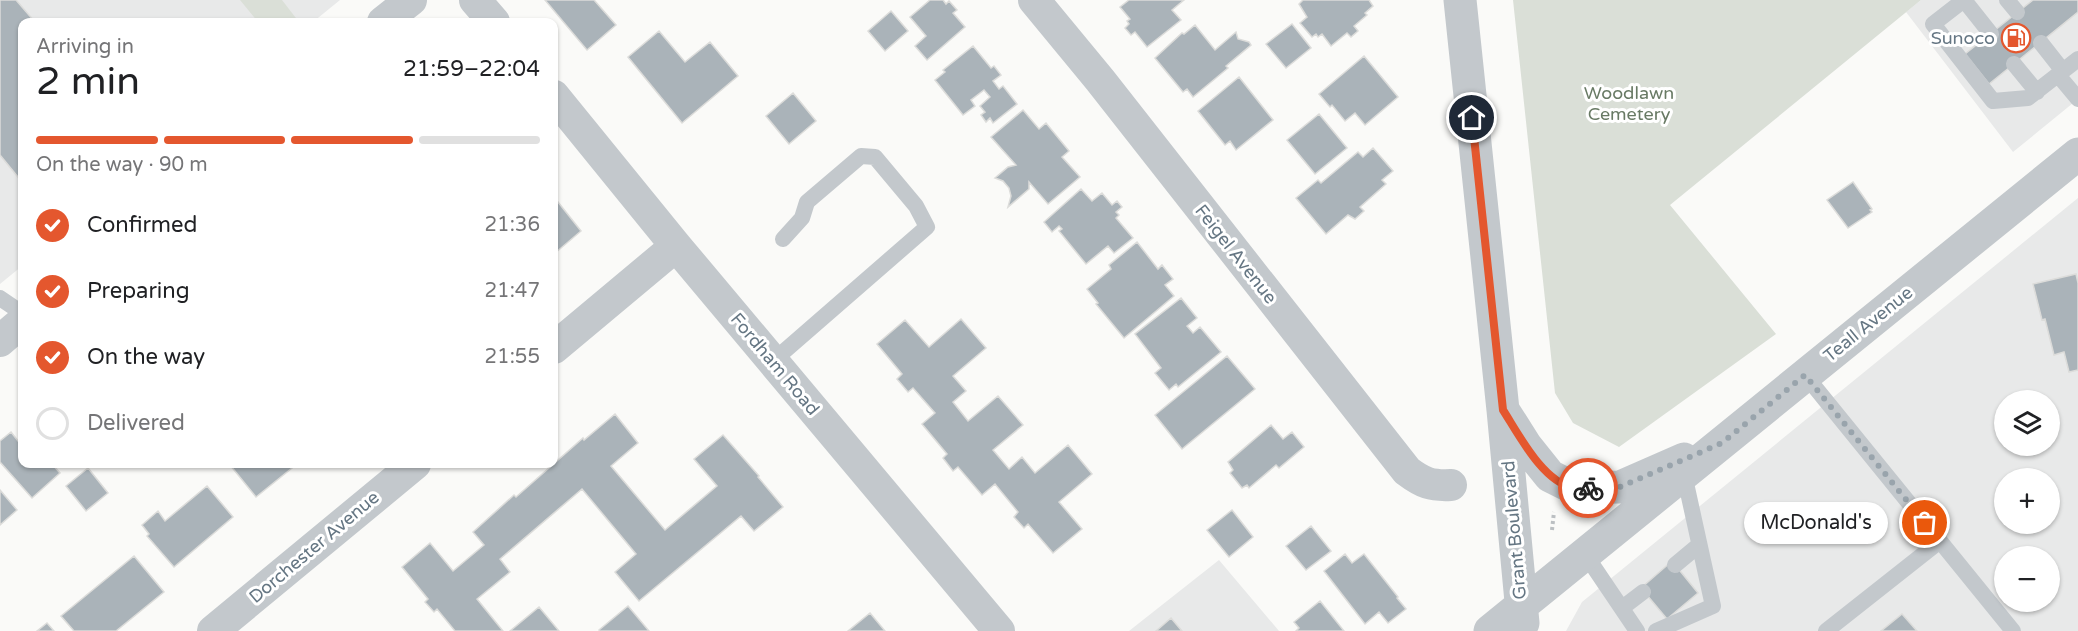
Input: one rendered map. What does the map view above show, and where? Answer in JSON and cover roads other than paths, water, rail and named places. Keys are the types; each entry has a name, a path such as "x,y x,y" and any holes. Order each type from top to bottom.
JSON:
{"street":[{"path":"388,18 411,0"},
{"path":"475,0 491,18"},
{"name":"Feigel Avenue","path":"1034,0 1100,80 1407,471 1434,486 1451,485"},
{"name":"Grant Boulevard","path":"1460,0 1503,410 1522,618"},
{"name":"Fordham Road","path":"558,101 676,246 999,631"},
{"name":"Teall Avenue","path":"1490,631 1522,618 1585,554 1805,375 2074,166"},
{"path":"558,345 676,246"},
{"path":"0,341 18,325"},
{"path":"1503,410 1526,446 1550,476 1574,488 1620,487 1722,443"},
{"name":"Dorchester Avenue","path":"213,631 410,468"}],"lane":[{"path":"1991,34 1964,0 1933,24 1993,101 2028,99 2078,59"},
{"path":"2041,43 2078,99"},
{"path":"2014,64 2037,92"},
{"path":"773,361 927,226 916,206 875,157 861,156 807,202 802,218 783,239"},
{"path":"0,298 18,310"},
{"path":"1805,375 2013,631"},
{"path":"1656,631 1713,606 1684,474"},
{"path":"1826,631 1940,541"},
{"path":"1675,565 1699,545"},
{"path":"1585,554 1637,631"},
{"path":"1622,608 1643,591"}],"place":[{"name":"Sunoco","path":"2016,38"},
{"name":"McDonald's","path":"1925,523"}],"park label":[{"name":"Woodlawn Cemetery","path":"1629,103"}]}
